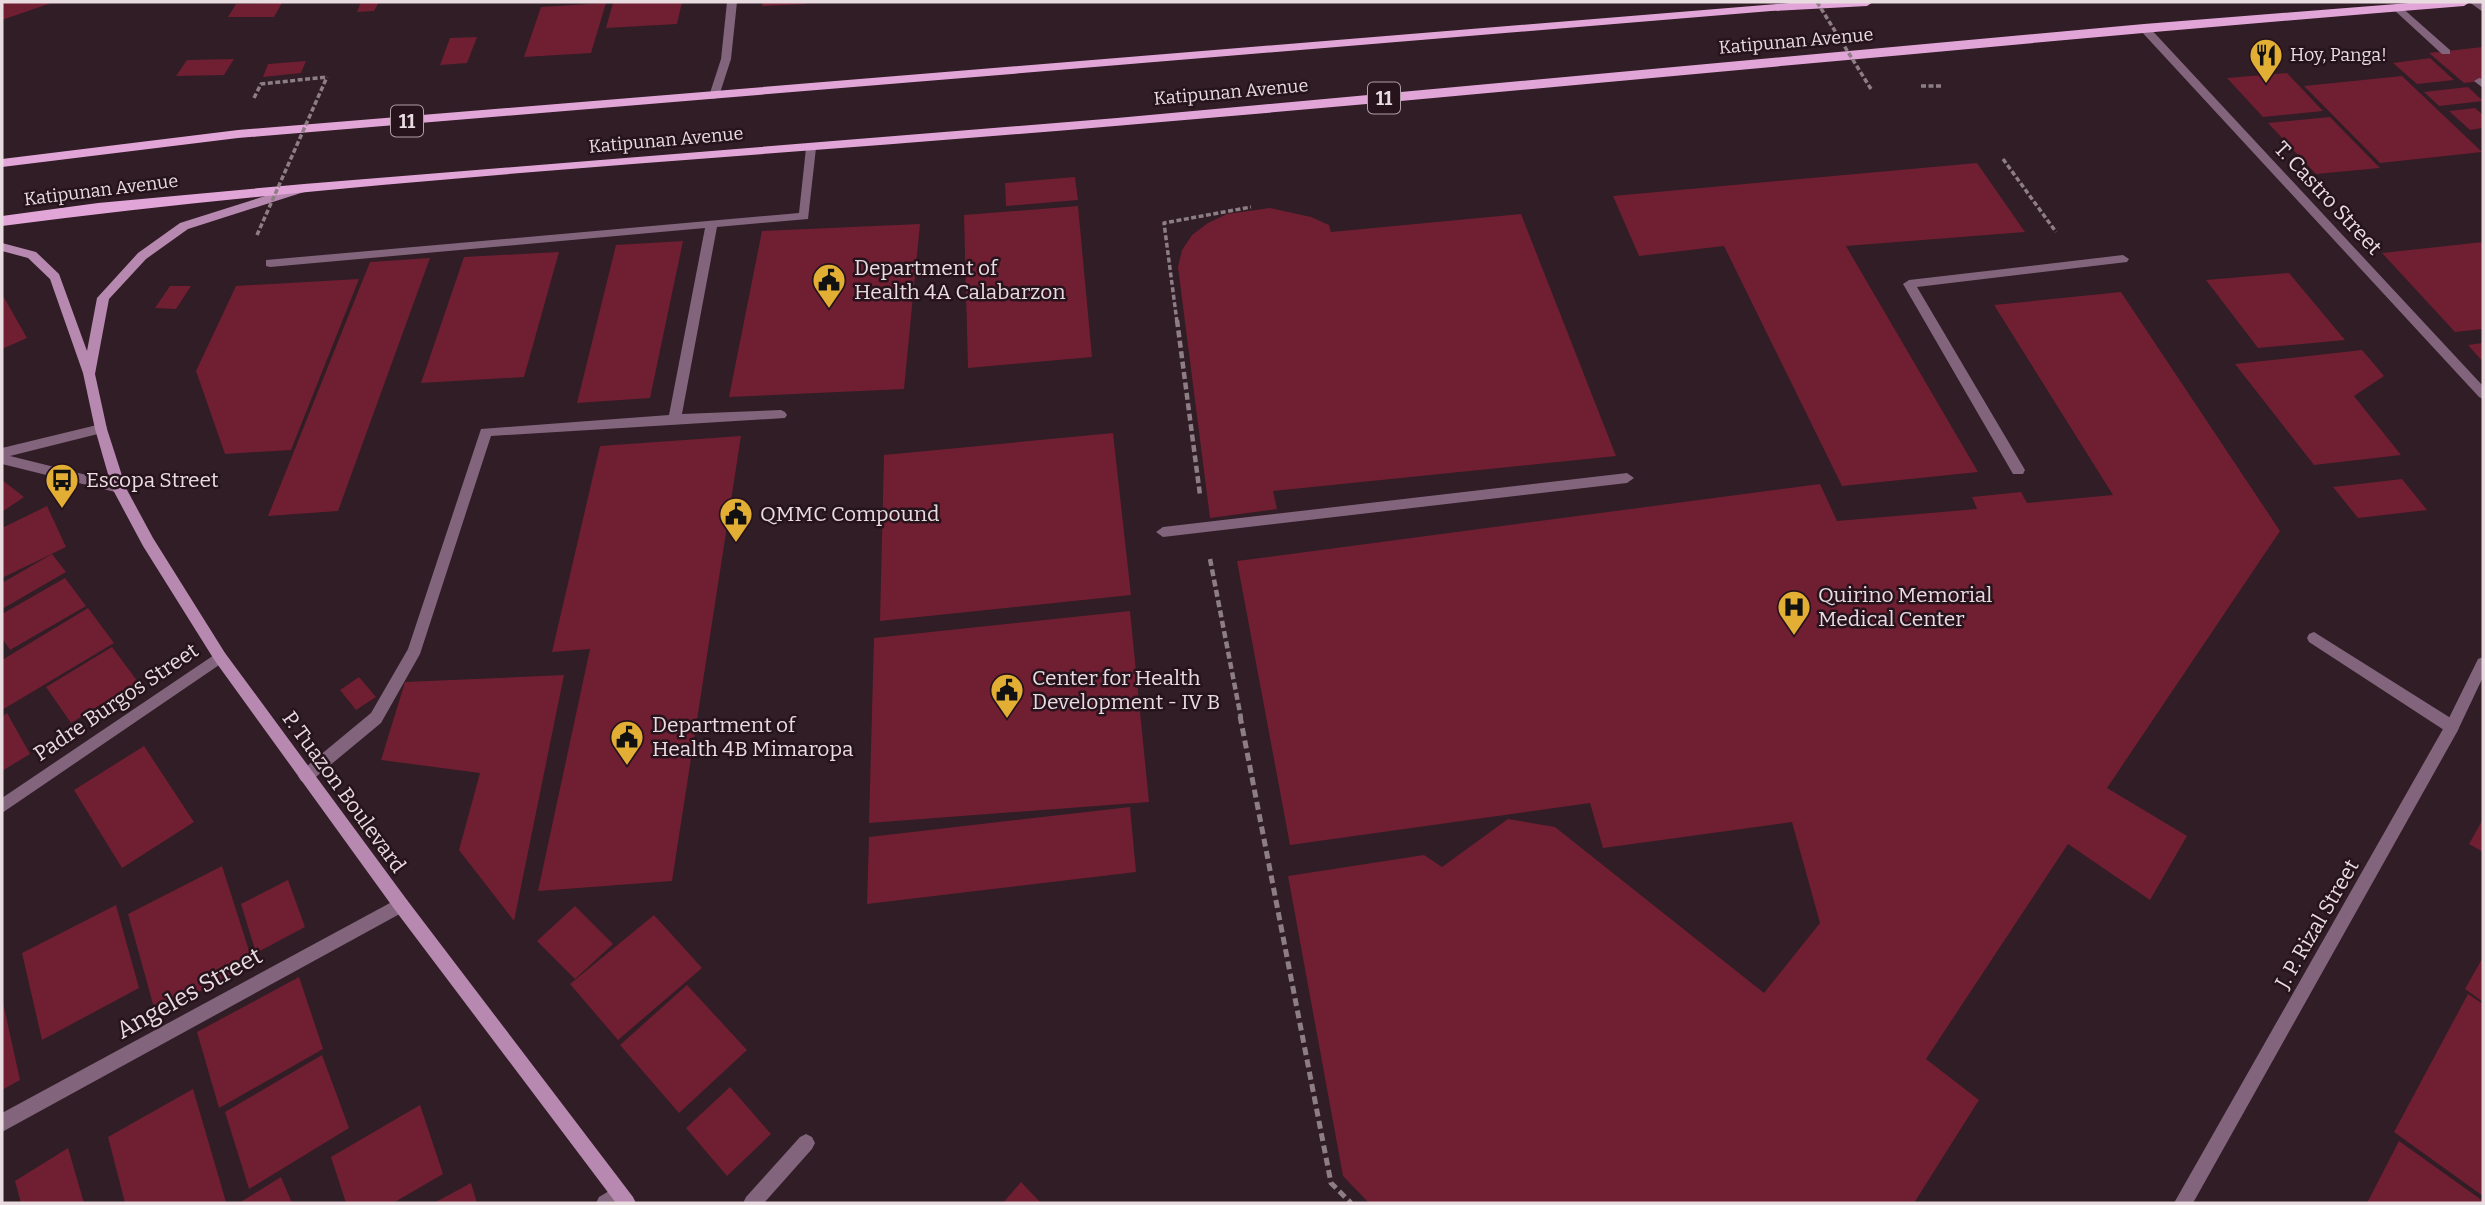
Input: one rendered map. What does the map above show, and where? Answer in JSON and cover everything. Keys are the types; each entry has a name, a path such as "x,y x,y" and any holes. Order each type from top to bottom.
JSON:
{"main road":[{"name":"Katipunan Avenue","path":"2,163 238,134 1771,7 1867,2"},
{"name":"Katipunan Avenue","path":"2,221 98,208 304,188 1144,120 2144,28 2464,2"},
{"name":"P. Tuazon Boulevard","path":"89,373 103,298 142,256 184,226 304,188"},
{"name":"P. Tuazon Boulevard","path":"2,247 32,255 55,277 89,373 101,429 119,488 148,542 220,657 617,1200"}],"street":[{"path":"714,96 726,59 732,2"},
{"path":"2474,2 2483,9"},
{"path":"2396,7 2446,52"},
{"name":"T. Castro Street","path":"2144,28 2483,394"},
{"path":"270,263 804,216 811,148"},
{"path":"676,419 712,224"},
{"path":"2018,470 1909,284 2123,259"},
{"path":"306,776 376,718 415,650 486,432 781,415"},
{"path":"2,453 101,429"},
{"path":"2,459 119,488"},
{"path":"1163,532 1626,478"},
{"path":"2314,638 2452,727"},
{"name":"Padre Burgos Street","path":"2,806 220,657"},
{"name":"J. P. Rizal Street","path":"2183,1203 2452,727 2483,663"},
{"name":"Angeles Street","path":"2,1123 401,905"},
{"path":"752,1203 806,1143"}],"path":[{"path":"1817,2 1871,89"},
{"path":"257,235 327,76 261,84"},
{"path":"2003,159 2078,263"},
{"path":"1251,207 1164,223 1204,527 1331,1183 1351,1203"}],"building":[{"path":"2,2 54,2 2,20"},
{"path":"361,2 379,2 374,11 357,12"},
{"path":"682,2 677,24 606,28 613,3"},
{"path":"763,2 806,2 806,4 762,6"},
{"path":"282,3 274,17 228,17 236,4"},
{"path":"606,3 591,53 524,57 541,7"},
{"path":"477,37 467,63 440,65 450,38"},
{"path":"2483,47 2483,81 2464,83 2429,53"},
{"path":"2430,58 2454,80 2417,84 2393,63"},
{"path":"234,59 224,75 176,76 187,60"},
{"path":"306,61 301,73 263,77 268,64"},
{"path":"2287,73 2323,111 2263,117 2227,78"},
{"path":"2402,76 2482,152 2380,163 2304,86"},
{"path":"2468,87 2483,101 2439,106 2424,92"},
{"path":"2475,108 2483,115 2483,128 2470,130 2449,111"},
{"path":"2330,117 2380,168 2316,174 2268,123"},
{"path":"1977,163 2025,232 1846,246 1978,472 1842,486 1724,246 1639,256 1613,196"},
{"path":"1075,177 1078,200 1006,206 1005,183"},
{"path":"1078,206 1092,357 968,368 964,215"},
{"path":"1270,208 1311,217 1329,225 1331,232 1521,214 1616,456 1273,491 1277,509 1210,518 1178,267 1182,250 1192,235 1208,223 1227,214"},
{"name":"Department of Health 4A Calabarzon","path":"920,224 904,389 729,397 762,231"},
{"path":"683,241 650,398 577,403 616,245"},
{"path":"2483,242 2483,329 2455,332 2382,253"},
{"path":"559,252 524,377 421,383 464,257"},
{"path":"430,258 338,511 268,516 370,262"},
{"path":"2289,273 2345,340 2258,348 2206,280"},
{"path":"359,279 291,450 225,454 196,371 236,286"},
{"path":"170,286 191,286 176,309 155,308"},
{"name":"Quirino Memorial Medical Center","path":"2121,292 2280,531 2107,788 2187,836 2150,900 2068,844 1926,1059 1979,1100 1914,1203 1369,1203 1343,1176 1288,876 1424,855 1442,867 1508,819 1555,827 1764,993 1820,923 1792,822 1603,848 1590,803 1290,845 1237,561 1820,484 1837,521 1977,509 1972,497 2021,492 2027,503 2113,495 1994,305"},
{"path":"2,294 27,338 2,349"},
{"path":"2483,343 2483,362 2468,345"},
{"path":"2362,350 2384,376 2354,396 2401,455 2314,465 2235,364"},
{"path":"1113,433 1131,595 880,621 884,455"},
{"name":"Department of Health 4B Mimaropa","path":"741,436 672,881 538,891 590,649 552,652 600,446"},
{"path":"2402,479 2427,510 2358,518 2333,487"},
{"path":"2,480 24,497 2,512"},
{"path":"47,506 66,547 2,578 2,528"},
{"path":"52,554 66,572 2,609 2,583"},
{"path":"65,578 86,606 10,650 2,638 2,614"},
{"path":"88,608 114,643 2,710 2,660"},
{"name":"Center for Health Development - IV B","path":"1130,611 1149,802 869,823 874,638"},
{"path":"112,647 138,682 71,723 46,687"},
{"path":"564,675 514,921 459,850 480,773 381,760 405,682"},
{"path":"359,677 376,697 356,710 340,690"},
{"path":"7,713 30,754 2,771 2,717"},
{"path":"144,746 194,822 122,868 74,790"},
{"path":"1130,807 1136,872 867,904 869,837"},
{"path":"2483,819 2483,852 2469,844"},
{"path":"222,866 253,963 156,1015 128,914"},
{"path":"288,880 305,927 256,953 241,904"},
{"path":"116,905 139,988 42,1040 22,953"},
{"path":"575,906 613,944 575,979 537,941"},
{"path":"654,915 702,968 618,1040 570,984"},
{"path":"2483,957 2483,1002 2465,989"},
{"path":"299,977 323,1049 219,1108 197,1032"},
{"path":"687,985 747,1050 679,1113 620,1045"},
{"path":"2468,994 2483,1004 2483,1196 2394,1132"},
{"path":"2,998 20,1080 2,1090"},
{"path":"322,1055 349,1128 249,1189 225,1112"},
{"path":"730,1087 771,1134 727,1176 686,1128"},
{"path":"193,1089 226,1202 125,1203 108,1137"},
{"path":"420,1105 443,1174 393,1203 346,1203 331,1157"},
{"path":"2399,1141 2483,1201 2483,1203 2367,1203"},
{"path":"68,1148 84,1203 21,1203 15,1181"},
{"path":"281,1177 292,1203 239,1203"},
{"path":"1021,1182 1041,1203 1003,1203"},
{"path":"471,1183 477,1203 434,1203"}],"place":[{"name":"Hoy, Panga!","path":"2266,85"},
{"name":"Department of Health 4A Calabarzon","path":"829,310"},
{"name":"Escopa Street","path":"62,510"},
{"name":"QMMC Compound","path":"736,544"},
{"name":"Quirino Memorial Medical Center","path":"1794,637"},
{"name":"Center for Health Development - IV B","path":"1007,720"},
{"name":"Department of Health 4B Mimaropa","path":"627,767"}]}
